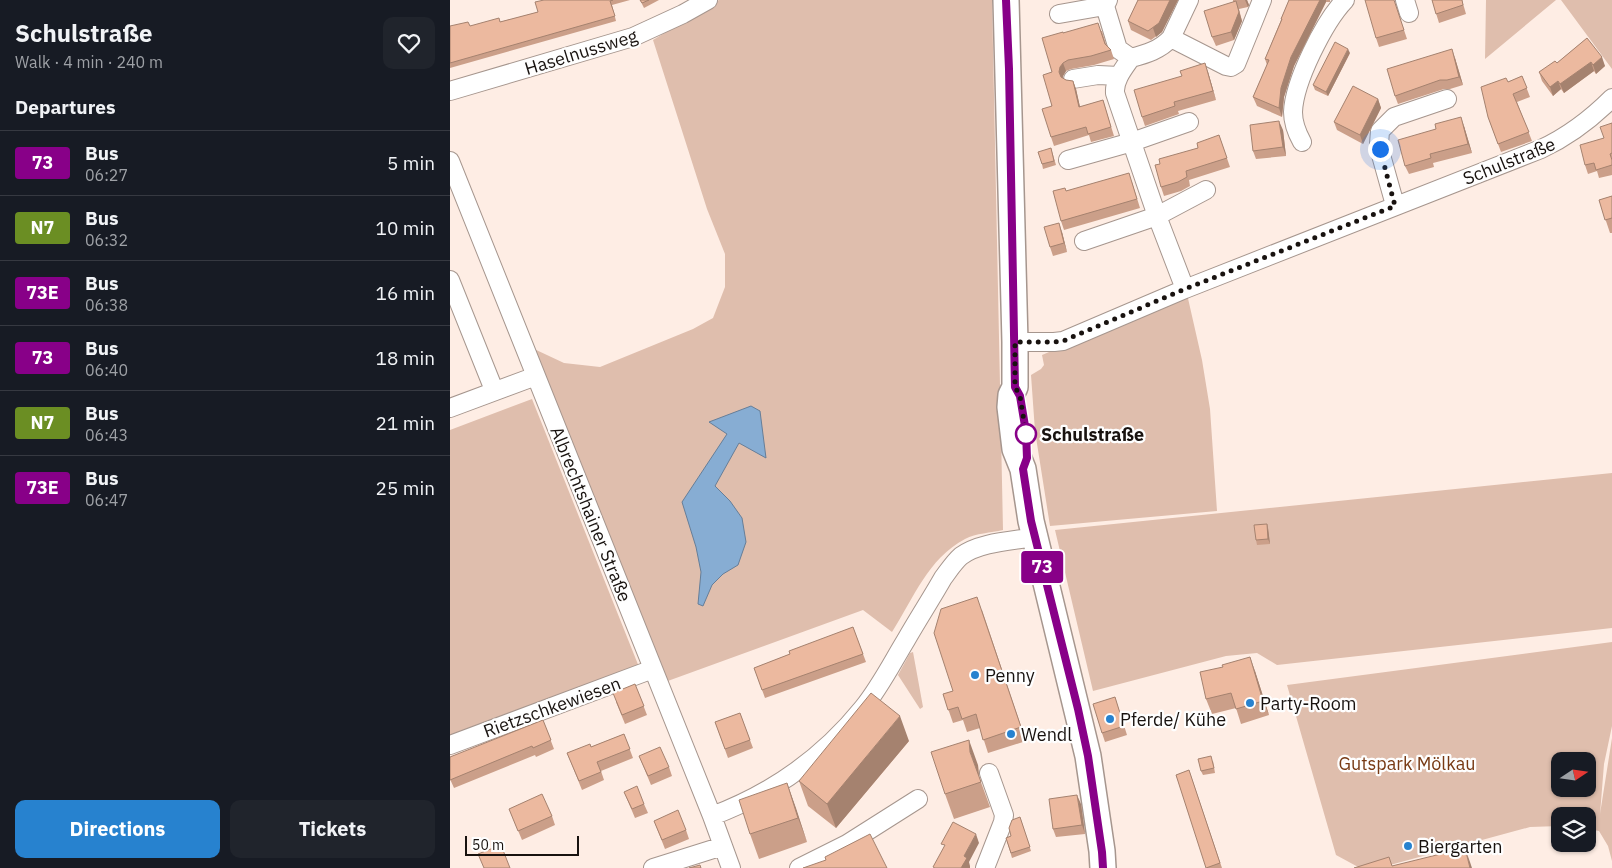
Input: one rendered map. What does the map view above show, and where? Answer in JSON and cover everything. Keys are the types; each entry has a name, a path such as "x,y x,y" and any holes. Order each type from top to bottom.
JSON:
{"street":[{"name":"Haselnussweg","path":"450,92 632,37 683,14 708,0"},
{"path":"1006,0 1015,387 1020,396 1026,432 1027,458 1023,469 1035,537 1088,756 1103,868"},
{"path":"1185,289 1157,216 1114,88 1119,76 1131,58 1163,46 1171,38 1189,0"},
{"path":"1171,38 1231,67 1236,64 1262,0"},
{"path":"1302,142 1296,130 1293,112 1297,91 1322,34 1344,0"},
{"path":"1059,14 1106,3 1118,50 1131,58"},
{"path":"1073,79 1098,75 1119,76"},
{"name":"Schulstraße","path":"1015,342 1063,341 1185,289 1554,143 1593,117 1612,98"},
{"path":"1395,206 1381,156 1379,144 1380,131 1394,117 1447,99"},
{"path":"1068,160 1132,142 1189,122"},
{"name":"Albrechtshainer Straße","path":"450,162 724,846 731,868"},
{"path":"1084,241 1157,216 1206,190"},
{"path":"450,280 494,390"},
{"path":"450,408 494,390 536,376"},
{"path":"712,816 752,799 794,775 833,742 863,708 878,687 944,578 960,557 982,546 1035,537"},
{"name":"Rietzschkewiesen","path":"450,745 653,669"},
{"path":"985,868 1004,815 989,773"},
{"path":"799,868 848,844 918,799"},
{"path":"653,868 724,846"}],"green space":[{"path":"719,0 992,0 1003,530 969,537 941,557 923,580 892,632 863,610 665,682 532,348 564,363 600,367 693,329 713,318 725,287 725,254 707,209 653,40"},
{"path":"1486,0 1556,0 1485,59"},
{"path":"1561,0 1612,0 1612,69"},
{"path":"1187,294 1202,360 1210,409 1217,511 1050,526 1035,431 1031,375 1044,365 1042,355"},
{"path":"532,399 639,667 450,739 450,430"},
{"path":"1612,473 1612,628 1277,665 1257,653 1226,656 1093,691 1055,530"},
{"name":"Gutspark Mölkau","path":"1612,642 1612,726 1604,764 1600,814 1612,738 1612,861 1608,846 1599,831 1596,830 1596,807 1551,807 1551,826 1530,827 1379,868 1360,868 1336,855 1287,685"},
{"path":"913,652 923,707 920,709 898,675 910,653"}],"water":[{"path":"751,406 760,411 766,458 739,443 715,486 730,501 742,518 746,542 738,565 723,574 712,585 703,606 698,604 701,572 696,547 682,502 727,434 709,422"}],"building":[{"path":"544,0 613,0 610,1 615,16 450,63 450,26 468,22 470,26 499,18 500,22 538,12 535,2"},
{"path":"1138,0 1170,0 1159,23 1148,31 1128,21"},
{"path":"1289,0 1320,0 1291,57 1281,88 1279,108 1253,97 1269,60 1265,59"},
{"path":"1365,0 1394,0 1404,30 1376,38"},
{"path":"1432,0 1462,0 1463,5 1436,14"},
{"path":"1236,1 1239,12 1231,32 1212,37 1204,11"},
{"path":"1098,23 1105,44 1111,50 1068,60 1060,67 1059,72 1061,77 1073,81 1079,107 1103,100 1111,127 1088,134 1086,127 1051,137 1042,109 1052,106 1043,75 1052,72 1042,38"},
{"path":"1587,38 1602,57 1593,65 1591,62 1560,84 1558,81 1550,87 1539,72 1555,61 1557,63"},
{"path":"1335,42 1348,49 1326,92 1313,85"},
{"path":"1452,49 1459,77 1440,80 1395,96 1387,69"},
{"path":"1205,63 1213,91 1174,102 1175,106 1142,117 1134,90 1182,76 1180,71"},
{"path":"1522,76 1527,88 1513,94 1529,132 1498,144 1488,117 1481,87 1506,78 1508,82"},
{"path":"1353,86 1378,99 1360,135 1334,122"},
{"path":"1461,117 1468,144 1430,154 1431,158 1405,166 1398,140 1436,129 1435,124"},
{"path":"1279,121 1283,147 1253,151 1250,125"},
{"path":"1612,123 1612,153 1610,154 1612,165 1596,170 1594,163 1585,165 1580,145 1604,138 1600,127"},
{"path":"1219,135 1227,158 1186,171 1187,177 1161,187 1155,165 1160,164 1159,159 1198,148 1197,143"},
{"path":"1051,148 1054,161 1042,164 1038,152"},
{"path":"1129,173 1137,199 1061,221 1053,191 1065,188 1066,191"},
{"path":"1612,196 1612,218 1605,220 1599,200"},
{"path":"1059,223 1064,243 1050,247 1044,227"},
{"path":"1267,524 1268,539 1256,540 1254,525"},
{"name":"Penny","path":"977,597 1021,727 983,740 976,714 962,719 958,707 948,710 943,694 953,691 934,633 941,609"},
{"path":"853,627 863,654 762,690 754,668 790,654 789,651"},
{"path":"1250,657 1263,701 1236,709 1231,693 1206,699 1200,672 1223,667 1222,665"},
{"path":"635,684 644,706 622,715 613,693"},
{"path":"871,693 900,716 827,804 799,781"},
{"name":"Pferde/ Kühe","path":"1115,697 1124,726 1102,733 1093,704"},
{"path":"740,713 750,740 725,749 715,722"},
{"path":"543,720 551,740 450,780 450,757"},
{"path":"624,734 630,749 597,762 601,772 579,781 567,753 590,744 591,747"},
{"path":"969,740 970,752 981,782 945,794 931,752"},
{"path":"660,747 669,767 648,776 639,756"},
{"path":"1211,756 1214,768 1201,771 1198,759"},
{"path":"1189,770 1220,863 1206,868 1176,775"},
{"path":"787,783 798,818 750,834 739,800"},
{"path":"637,786 644,804 632,809 624,792"},
{"path":"542,794 552,816 518,831 509,809"},
{"path":"1077,795 1082,825 1053,829 1049,799"},
{"path":"678,810 686,830 662,840 654,821"},
{"path":"1020,817 1030,847 1011,853 1006,838 1011,836 1009,828 1012,820"},
{"path":"953,822 976,834 964,856 967,858 961,868 935,868 933,867 945,845 941,844"},
{"path":"870,834 887,868 803,868 826,860 825,857"},
{"path":"501,845 510,868 484,868 478,854"},
{"path":"1465,848 1470,868 1354,868 1389,857 1392,866"},
{"path":"700,865 701,868 689,868"}],"bus line":[{"name":"73","path":"1006,0 1015,387 1020,396 1026,432 1027,458 1023,469 1031,521 1088,756 1103,868"}],"place":[{"name":"Schulstraße","path":"1026,434"},
{"name":"Penny","path":"975,675"},
{"name":"Party-Room","path":"1250,703"},
{"name":"Pferde/ Kühe","path":"1110,719"},
{"name":"Wendl","path":"1011,734"},
{"name":"Biergarten","path":"1408,846"}],"route":[{"path":"1026,434 1020,396 1015,387 1015,342 1063,341 1185,289 1395,206 1380,149"}]}
